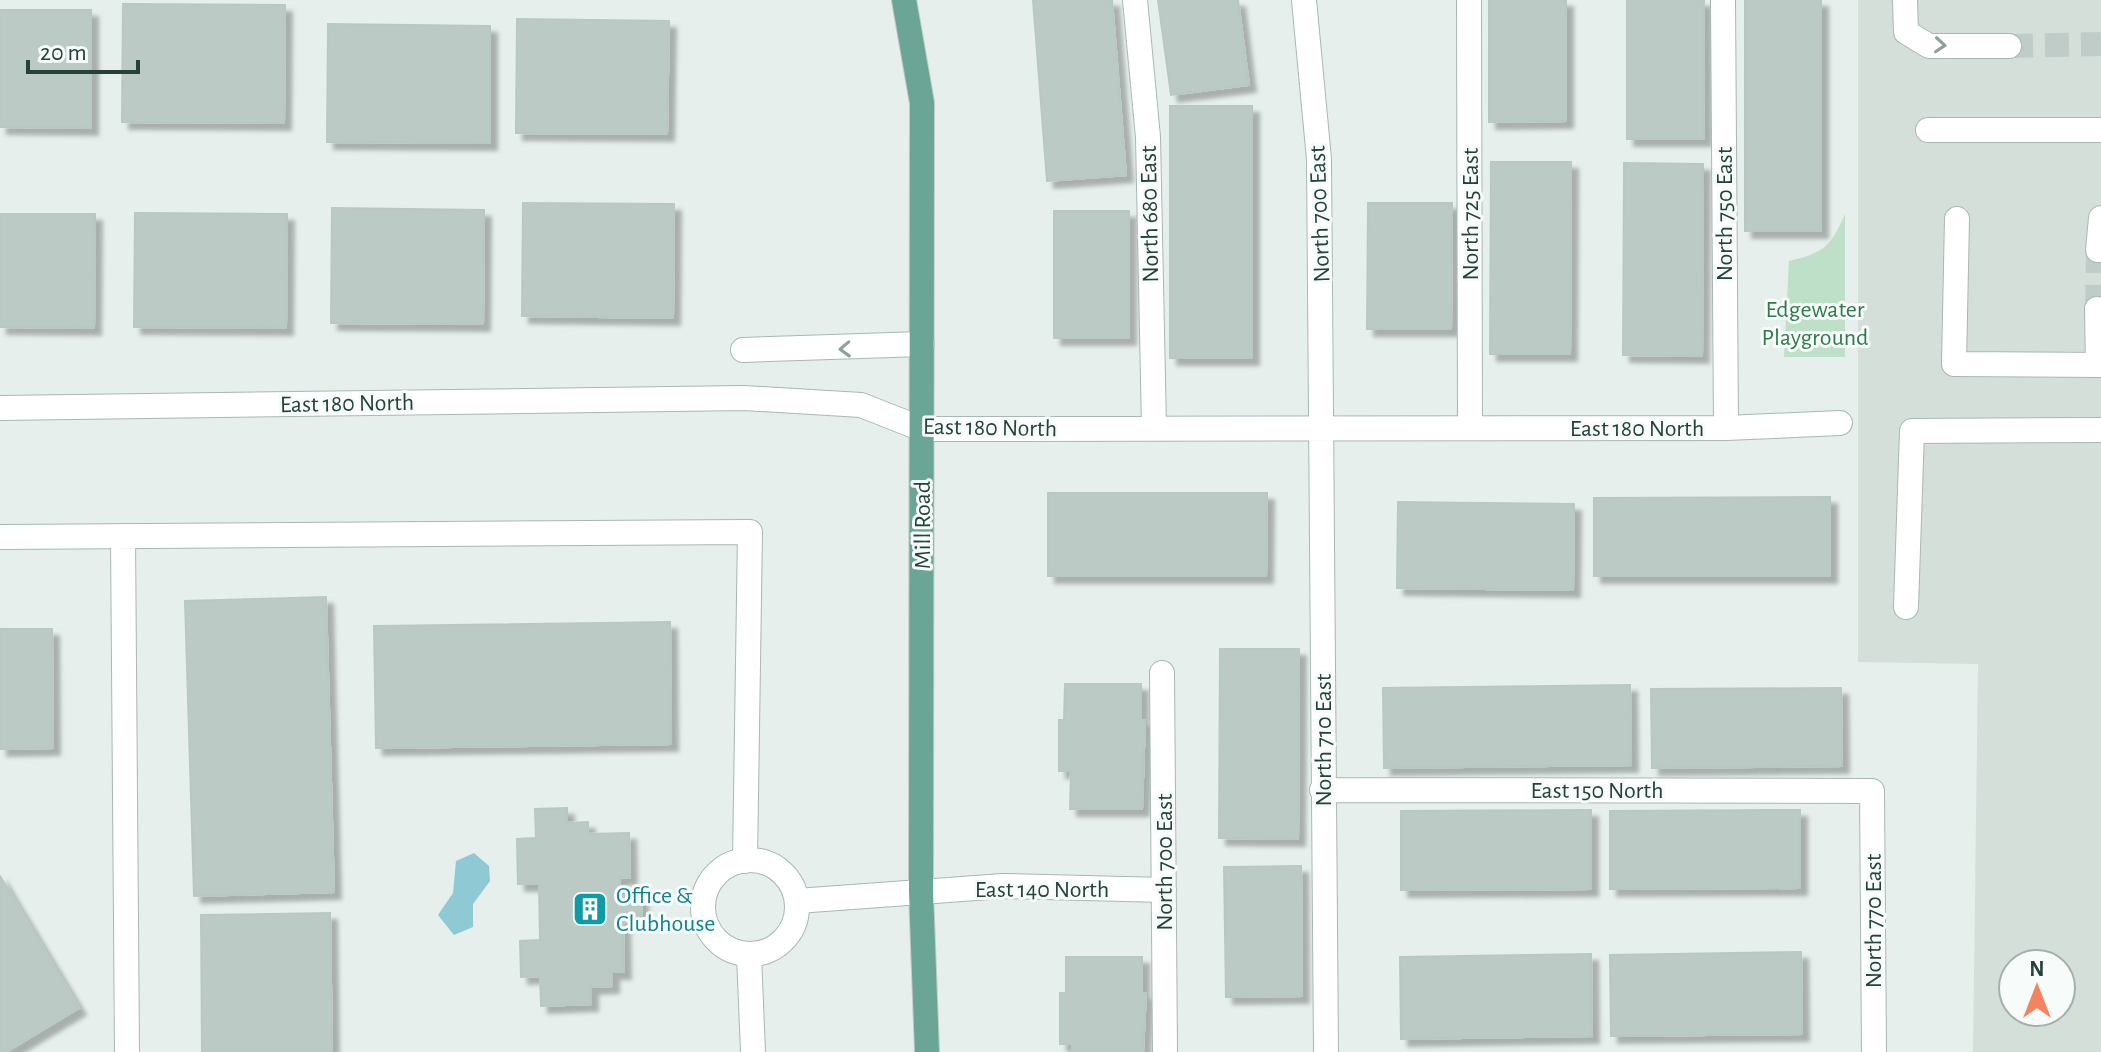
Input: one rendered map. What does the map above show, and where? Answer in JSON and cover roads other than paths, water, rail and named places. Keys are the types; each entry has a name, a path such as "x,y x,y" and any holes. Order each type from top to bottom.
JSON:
{"main road":[{"name":"Mill Road","path":"904,0 922,103 921,892 927,1052"}],"street":[{"name":"North 680 East","path":"1135,0 1148,137 1154,428"},
{"name":"North 700 East","path":"1304,0 1319,159 1324,429"},
{"name":"North 725 East","path":"1469,0 1470,428"},
{"name":"North 750 East","path":"1723,0 1726,428"},
{"path":"1905,0 1906,32 1929,46 2009,46"},
{"path":"1928,130 2101,130"},
{"path":"2098,250 2101,218"},
{"path":"1957,219 1954,364 2100,365 2097,309"},
{"path":"743,350 922,344"},
{"name":"East 180 North","path":"0,408 778,398 861,405 922,429 1726,428 1840,423"},
{"name":"North 710 East","path":"1324,429 1322,790 1326,1052"},
{"path":"1906,607 1912,431 2101,430"},
{"path":"0,537 750,532 745,861"},
{"path":"123,536 127,1052"},
{"name":"North 700 East","path":"1162,673 1165,1052"},
{"name":"East 150 North","path":"1322,790 1872,791"},
{"name":"North 770 East","path":"1872,791 1874,1052"},
{"path":"745,861 769,864 783,873 797,901 790,932 779,944 765,952 749,955 734,952 710,934 702,904 713,876 725,867 745,861"},
{"name":"East 140 North","path":"797,901 1003,886 1164,890"},
{"path":"749,955 753,1052"}],"water":[{"path":"474,853 489,866 490,881 473,904 473,927 454,935 438,915 453,893 456,861"}],"tunnel":[{"path":"2009,46 2101,44"},
{"path":"2097,309 2098,250"}],"place":[{"name":"Office & Clubhouse","path":"590,909"}],"park label":[{"name":"Edgewater Playground","path":"1815,323"}]}
